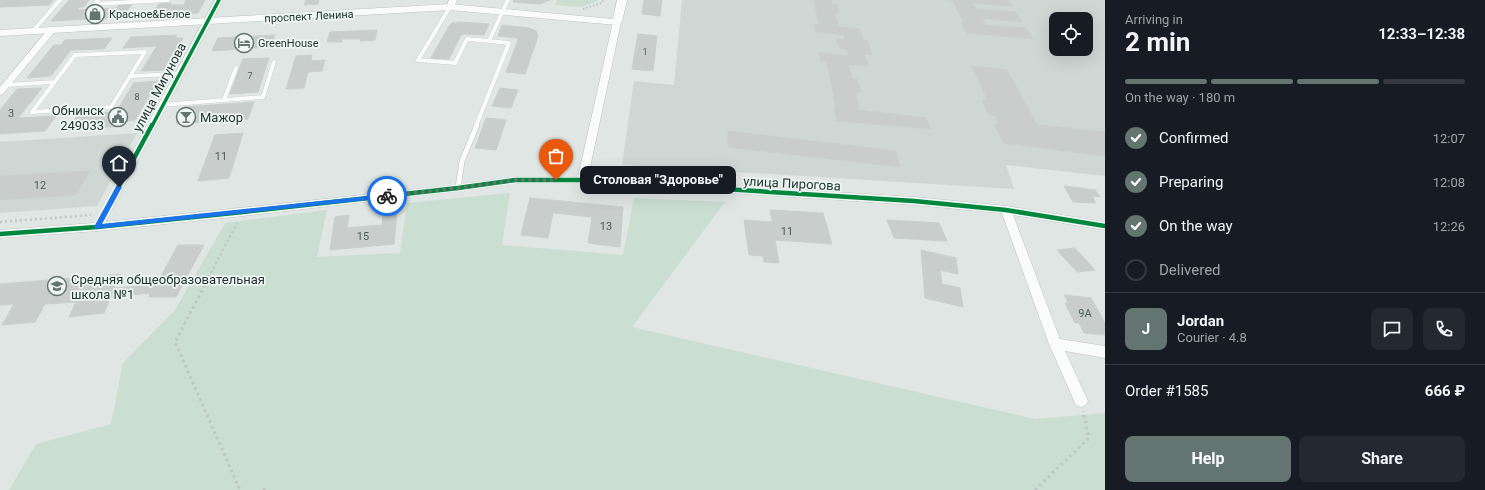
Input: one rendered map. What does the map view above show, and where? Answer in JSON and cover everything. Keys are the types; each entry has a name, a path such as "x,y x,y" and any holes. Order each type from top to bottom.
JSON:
{"main road":[{"path":"617,22 622,0"},
{"name":"проспект Ленина","path":"0,33 206,22 451,4 502,12 617,22"}],"street":[{"name":"улица Мигунова","path":"97,227 219,0"},
{"path":"582,180 617,22"},
{"path":"3,88 52,30"},
{"name":"улица Пирогова","path":"0,234 97,227 243,212 458,188 515,180 582,180 914,200 1006,210 1105,226"},
{"path":"1006,210 1055,344 1081,401"},
{"path":"1055,344 1105,352"}],"lane":[{"path":"32,31 60,0"},
{"path":"98,0 95,4 168,0"},
{"path":"489,41 508,0"},
{"path":"451,4 418,60 455,63 467,39 509,43 462,161 458,188"},
{"path":"145,52 130,76 110,107 32,112 74,55 145,52"},
{"path":"162,105 263,97 274,62"},
{"path":"224,100 236,68"},
{"path":"130,76 179,74"},
{"path":"3,88 54,82"}],"path":[{"path":"240,490 175,342 243,212"},
{"path":"0,222 104,214"},
{"path":"1035,490 1089,438 1081,401"},
{"path":"263,490 266,488 267,490"}],"shaded area":[{"path":"682,0 1105,0 1105,176 1006,165 1014,189 622,165 634,81 674,85"},
{"path":"137,133 97,206 0,213 0,142"}],"green space":[{"path":"557,0 599,0 581,7 555,5"},
{"path":"510,193 502,245 623,255 634,198 725,202 632,327 1035,419 1105,413 1105,490 9,490 36,444 111,424 123,363 175,310 225,223 327,210 317,257 400,253 407,203"}],"building":[{"path":"0,0 54,0 49,5 0,7"},
{"path":"69,0 89,0 84,7 80,7 77,10 116,8 119,5 132,4 123,17 51,21"},
{"path":"186,0 205,0 198,13 151,15 159,4 172,3 170,5 184,5"},
{"path":"306,0 319,0 318,4 304,5"},
{"path":"514,0 550,0 539,4 513,2"},
{"path":"644,0 662,0 660,16 642,14"},
{"path":"814,0 831,0 832,4 837,4 839,13 835,13 838,27 860,29 863,40 867,40 872,55 865,54 868,66 848,64 852,79 857,79 861,92 855,92 859,110 926,118 931,129 837,121 834,107 836,107 827,62 821,61 819,53 849,56 847,49 839,48 837,39 845,40 844,35 816,32 814,24 819,25"},
{"path":"949,0 1008,0 1012,6 972,3 976,9 1016,12 1022,22 982,18 985,25 1026,28 1033,39 967,33 961,23 964,23 953,1"},
{"path":"452,23 489,24 484,35 461,35 449,59 431,58 449,26"},
{"path":"502,25 529,28 536,31 538,36 525,74 506,72 518,40 517,38 498,36"},
{"path":"377,30 375,40 360,41 361,39 342,39 342,42 327,42 330,32"},
{"path":"638,34 657,36 653,71 632,69"},
{"path":"177,35 175,38 183,38 164,70 141,71 157,46 123,48 131,37"},
{"name":"GreenHouse","path":"275,35 270,47 212,51 218,38"},
{"path":"112,38 104,49 71,50 51,76 27,78 54,45 61,45 65,40"},
{"path":"312,55 311,61 325,60 322,71 308,72 304,88 286,89 296,56"},
{"path":"269,58 258,92 230,94 243,59"},
{"path":"972,66 1007,70 1039,128 1042,129 1040,125 1105,132 1105,156 1004,143 994,124 999,124 996,116 989,115 982,100 988,101"},
{"path":"158,81 135,120 126,121 123,126 68,130 78,114 116,112 134,83"},
{"path":"42,88 18,118 56,116 45,131 0,134 0,110 17,89"},
{"path":"500,88 518,90 511,108 492,106"},
{"path":"254,102 248,119 176,124 184,107"},
{"path":"486,118 506,120 496,150 475,148"},
{"path":"728,131 896,151 900,167 728,147"},
{"path":"243,133 229,178 198,181 215,135"},
{"path":"90,171 75,195 0,200 0,176"},
{"path":"1064,186 1095,190 1100,197 1092,196 1096,203 1073,202"},
{"path":"530,198 623,207 620,247 588,243 592,217 553,213 548,238 521,235"},
{"path":"770,210 823,213 832,244 775,240 779,263 764,262 763,256 749,255 744,220 772,222"},
{"path":"397,212 394,244 330,250 335,217 349,215 347,228 382,225 383,213"},
{"path":"887,220 939,223 947,241 894,238"},
{"name":"Средняя общеобразовательная школа №1","path":"178,245 204,245 176,297 149,297 150,293 111,297 104,313 69,317 76,302 45,304 35,322 2,325 14,304 0,305 0,284 121,274 114,288 156,285"},
{"path":"1075,248 1095,270 1077,272 1057,250"},
{"path":"921,250 956,258 958,274 940,270 942,284 960,288 963,307 925,298"},
{"path":"1064,295 1091,298 1105,323 1105,335 1084,333 1079,323 1075,323 1065,303 1069,304"}],"cycle path":[{"path":"97,227 219,0"},
{"path":"0,234 97,227 243,212 458,188 515,180 582,180 914,201 1006,210 1105,226"}],"way so far":[{"path":"387,196 515,180 556,180"}],"place":[{"name":"Красное&Белое","path":"95,14"},
{"name":"GreenHouse","path":"244,43"},
{"name":"Обнинск 249033","path":"118,117"},
{"name":"Мажор","path":"186,117"},
{"name":"Столовая \"Здоровье\"","path":"556,180"},
{"name":"Средняя общеобразовательная школа №1","path":"57,286"}],"route":[{"path":"119,187 97,227 387,196"}]}
